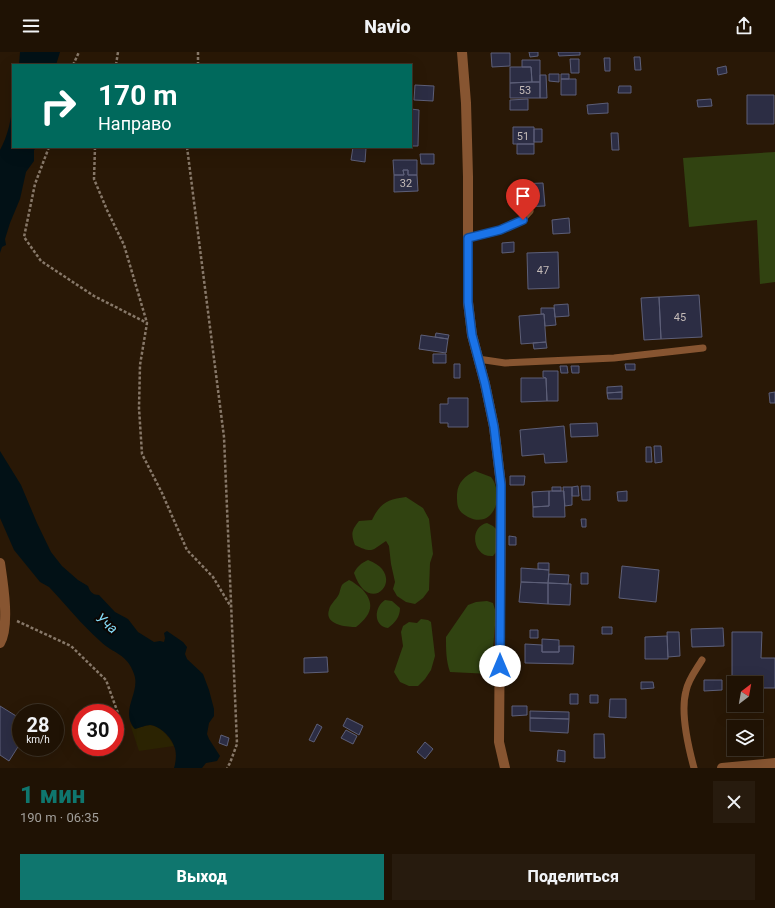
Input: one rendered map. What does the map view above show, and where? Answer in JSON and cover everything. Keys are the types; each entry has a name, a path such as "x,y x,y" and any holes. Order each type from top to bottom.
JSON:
{"street":[{"path":"462,52 466,104 468,170 468,302 472,335 494,427 501,485 500,742 507,767"},
{"path":"0,563 4,585 5,616 3,638 0,643"},
{"path":"722,768 775,763"}],"lane":[{"path":"468,238 490,234 514,225 523,220 530,211"},
{"path":"478,359 505,363 606,358 703,348"},
{"path":"694,768 686,734 684,710 686,691 702,660"}],"path":[{"path":"73,64 79,52"},
{"path":"116,64 118,52"},
{"path":"198,52 198,64"},
{"path":"49,148 35,184 24,237 41,261 94,296 147,323"},
{"path":"95,148 94,179 106,210 124,245 147,323 140,365 138,408 142,454 162,493 187,550 213,577 231,608"},
{"path":"186,148 224,437 237,744 227,768"},
{"path":"5,616 71,646 106,680 115,704"}],"green space":[{"path":"775,152 775,282 760,284 757,220 689,227 683,158"},
{"path":"475,471 491,477 495,484 497,493 497,501 490,515 485,519 477,520 462,513 458,508 457,502 457,494 460,483 465,477"},
{"path":"406,497 423,508 429,519 433,554 430,563 429,590 423,598 415,604 406,602 397,596 393,589 395,582 389,546 386,541 375,549 369,550 355,545 352,535 354,527 359,521 372,520 378,510 385,503 394,499"},
{"path":"487,523 497,530 496,552 493,556 486,555 481,552 475,542 477,530"},
{"path":"368,560 380,567 385,575 386,583 382,590 376,593 369,593 361,587 354,573 363,562"},
{"path":"349,580 362,589 370,604 368,614 356,627 337,624 330,619 328,615 330,608 342,586"},
{"path":"385,600 392,601 400,608 397,620 388,628 383,627 380,624 377,616 377,611 381,603"},
{"path":"487,601 493,603 496,613 491,674 450,672 447,659 446,637 468,605 476,602"},
{"path":"421,619 431,622 435,656 431,670 425,679 418,686 409,686 400,682 394,672 403,646 401,632 403,626 409,622 417,623"}],"sand":[{"path":"130,724 135,729 150,725 158,727 174,746 139,751"}],"water":[{"path":"20,52 60,52 56,64 19,64"},
{"path":"12,110 12,148 36,148 34,150 34,161 26,172 20,199 5,239 6,245 2,247 0,253 0,150 3,145"},
{"name":"Уча","path":"0,451 21,485 51,552 62,566 78,580 88,586 92,593 99,595 115,612 128,619 138,632 154,642 164,642 164,633 167,631 183,642 187,647 185,654 187,659 203,674 214,709 214,716 209,723 207,734 220,756 217,761 206,763 202,768 174,768 176,751 173,743 165,732 158,727 150,725 135,729 129,715 129,708 135,688 135,681 134,674 128,662 93,635 49,587 40,582 14,550 0,518"}],"building":[{"path":"529,52 538,52 538,56 530,57"},
{"path":"558,52 580,52 580,55 559,56"},
{"path":"491,53 510,53 510,66 492,67"},
{"path":"634,57 640,57 641,70 635,70"},
{"path":"604,58 610,58 610,71 605,71"},
{"path":"570,59 579,59 579,73 571,73"},
{"path":"522,60 540,60 540,82 532,82 531,67 522,67"},
{"path":"726,66 727,73 718,75 717,68"},
{"path":"510,67 531,67 532,82 510,83"},
{"path":"549,74 559,74 559,82 549,81"},
{"path":"561,74 569,74 569,79 561,79"},
{"path":"540,75 546,75 547,98 540,98"},
{"path":"561,79 576,79 576,95 561,95"},
{"path":"540,82 540,98 510,98 510,83"},
{"path":"415,85 434,86 433,101 414,100"},
{"path":"619,86 631,86 631,93 618,93"},
{"path":"747,95 774,95 774,124 747,124"},
{"path":"528,99 528,110 510,110 510,100"},
{"path":"711,99 712,106 698,107 697,100"},
{"path":"608,103 608,113 588,114 587,105"},
{"path":"412,109 419,110 418,146 412,146"},
{"path":"513,127 534,127 534,144 513,144"},
{"path":"534,129 542,129 542,142 534,142"},
{"path":"611,133 618,133 619,150 612,150"},
{"path":"517,144 534,144 534,154 517,154"},
{"path":"353,148 366,148 365,162 351,160"},
{"path":"420,154 434,154 434,164 421,164"},
{"path":"393,160 417,160 417,175 408,175 408,170 403,170 404,175 394,175"},
{"path":"403,170 408,170 408,175 417,175 418,191 394,192 394,175 404,175"},
{"path":"543,183 545,206 518,207 517,184"},
{"path":"569,218 570,233 553,234 552,220"},
{"path":"514,242 514,252 502,253 502,243"},
{"path":"558,252 559,288 528,289 527,253"},
{"path":"699,295 702,337 661,339 659,297"},
{"path":"659,297 661,339 644,340 641,298"},
{"path":"568,304 569,316 555,317 554,305"},
{"path":"541,308 554,308 556,325 545,326 544,314 541,314"},
{"path":"544,314 546,342 521,344 519,316"},
{"path":"436,333 449,335 448,339 435,337"},
{"path":"421,335 448,339 446,353 419,349"},
{"path":"546,342 547,348 534,349 533,343"},
{"path":"433,354 446,354 446,363 433,363"},
{"path":"454,364 460,364 460,378 454,378"},
{"path":"625,364 635,364 635,370 626,370"},
{"path":"560,366 567,366 568,373 561,373"},
{"path":"571,366 579,366 579,373 572,373"},
{"path":"543,371 558,371 558,401 547,401 546,378 543,377"},
{"path":"521,378 546,378 547,401 521,402"},
{"path":"622,386 622,392 607,393 607,387"},
{"path":"622,392 622,399 608,399 607,393"},
{"path":"775,392 775,403 770,403 769,393"},
{"path":"448,398 468,398 468,427 448,427 448,423 440,423 440,404 448,404"},
{"path":"597,423 598,436 571,437 570,424"},
{"path":"564,426 567,462 545,463 544,454 522,456 520,430"},
{"path":"654,446 661,446 662,462 655,463"},
{"path":"646,447 651,447 652,462 646,462"},
{"path":"510,476 525,476 524,485 510,485"},
{"path":"578,486 579,496 572,496 572,487"},
{"path":"581,486 590,486 590,500 582,500"},
{"path":"552,487 561,487 561,491 552,491"},
{"path":"563,487 572,487 572,505 565,506"},
{"path":"549,491 549,506 533,507 532,492"},
{"path":"549,491 564,491 565,517 533,517 533,507 549,506"},
{"path":"627,491 627,501 618,501 617,492"},
{"path":"581,519 586,519 586,527 582,527"},
{"path":"509,536 516,537 516,545 509,545"},
{"path":"538,563 549,563 549,570 538,569"},
{"path":"622,566 659,570 656,602 619,598"},
{"path":"521,568 549,570 548,583 521,582"},
{"path":"581,573 588,573 588,584 581,584"},
{"path":"549,574 569,575 568,584 548,583"},
{"path":"521,582 548,583 548,604 519,602"},
{"path":"548,583 571,584 570,605 548,604"},
{"path":"602,627 612,627 612,634 602,634"},
{"path":"723,628 724,646 692,647 691,629"},
{"path":"530,630 538,630 538,638 530,638"},
{"path":"667,632 679,632 680,656 668,657"},
{"path":"732,632 762,632 761,658 775,658 775,688 763,688 763,676 732,676"},
{"path":"667,636 668,659 645,659 645,637"},
{"path":"542,639 559,640 559,652 542,652"},
{"path":"525,644 542,645 542,652 559,652 559,646 574,646 573,664 525,663"},
{"path":"327,657 328,672 304,673 304,658"},
{"path":"704,680 722,680 722,690 704,691"},
{"path":"641,682 653,682 654,688 641,689"},
{"path":"570,694 578,694 578,704 570,704"},
{"path":"590,695 598,695 598,703 590,703"},
{"path":"610,699 626,699 626,718 609,717"},
{"path":"0,706 12,713 12,756 9,761 0,755"},
{"path":"512,706 527,706 527,715 512,716"},
{"path":"530,711 569,712 569,719 530,718"},
{"path":"347,718 363,726 359,735 343,726"},
{"path":"530,718 569,719 568,733 530,731"},
{"path":"317,724 322,727 314,742 309,740"},
{"path":"346,730 357,736 353,744 341,738"},
{"path":"594,734 604,734 605,758 594,758"},
{"path":"221,735 229,738 227,746 219,743"},
{"path":"425,742 433,749 425,759 417,752"},
{"path":"558,750 565,751 565,762 557,761"}],"route":[{"path":"500,666 501,485 494,427 485,384 472,335 468,302 468,238 490,234 523,220"}]}
